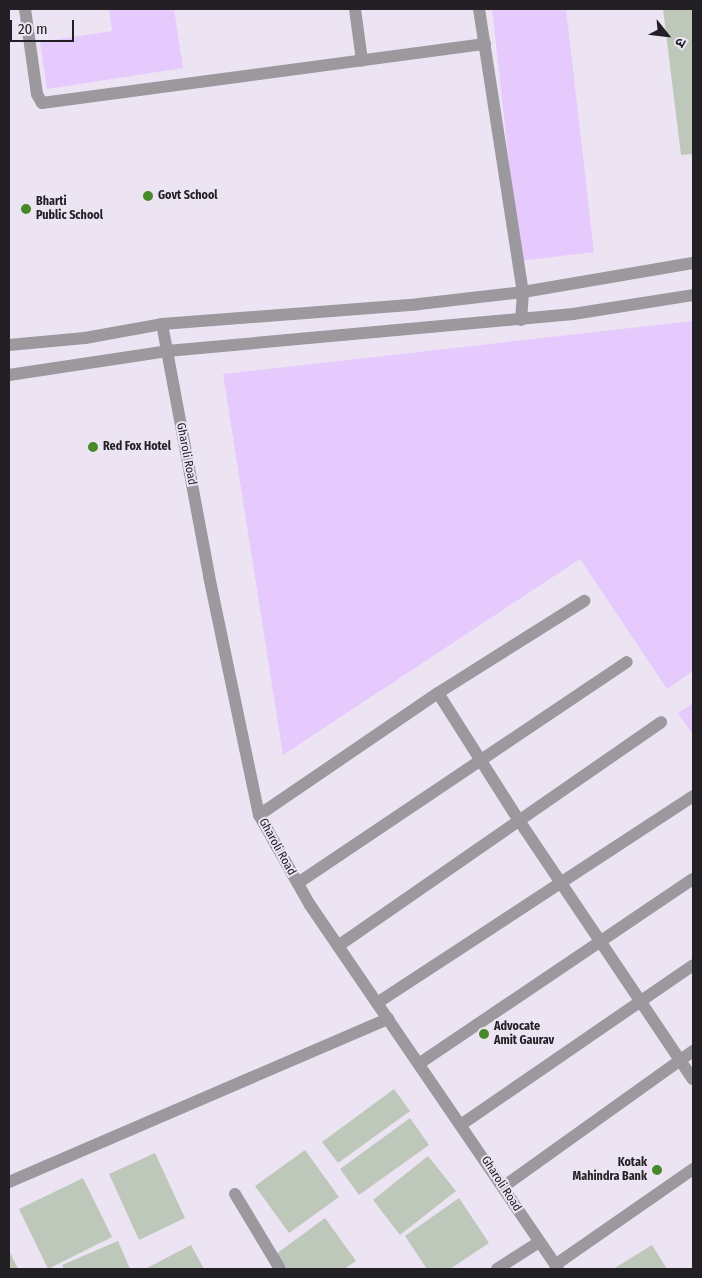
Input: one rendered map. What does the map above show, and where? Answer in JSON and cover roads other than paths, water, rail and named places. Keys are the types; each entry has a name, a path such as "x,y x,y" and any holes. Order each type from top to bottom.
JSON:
{"street":[{"path":"26,9 37,94 42,103 485,44"},
{"path":"355,9 362,61"},
{"path":"479,9 523,292 521,320"},
{"path":"9,345 85,338 162,324 419,304 523,292 693,263"},
{"path":"9,375 167,351 521,320 693,294"},
{"name":"Gharoli Road","path":"162,324 209,576 259,815 298,883 338,946 462,1124 556,1267"},
{"path":"259,815 438,693 584,601"},
{"path":"298,883 481,762 627,662"},
{"path":"438,693 518,820 693,1079"},
{"path":"338,946 661,722"},
{"path":"377,1003 693,796"},
{"path":"420,1063 693,879"},
{"path":"462,1124 693,965"},
{"path":"9,1182 388,1019"},
{"path":"503,1187 693,1051"},
{"path":"556,1267 693,1169"},
{"path":"235,1194 280,1269"},
{"path":"497,1269 539,1242"}],"place":[{"name":"Govt School","path":"148,196"},
{"name":"Bharti Public School","path":"26,209"},
{"name":"Red Fox Hotel","path":"93,447"},
{"name":"Advocate Amit Gaurav","path":"484,1034"},
{"name":"Kotak Mahindra Bank","path":"657,1170"}]}
